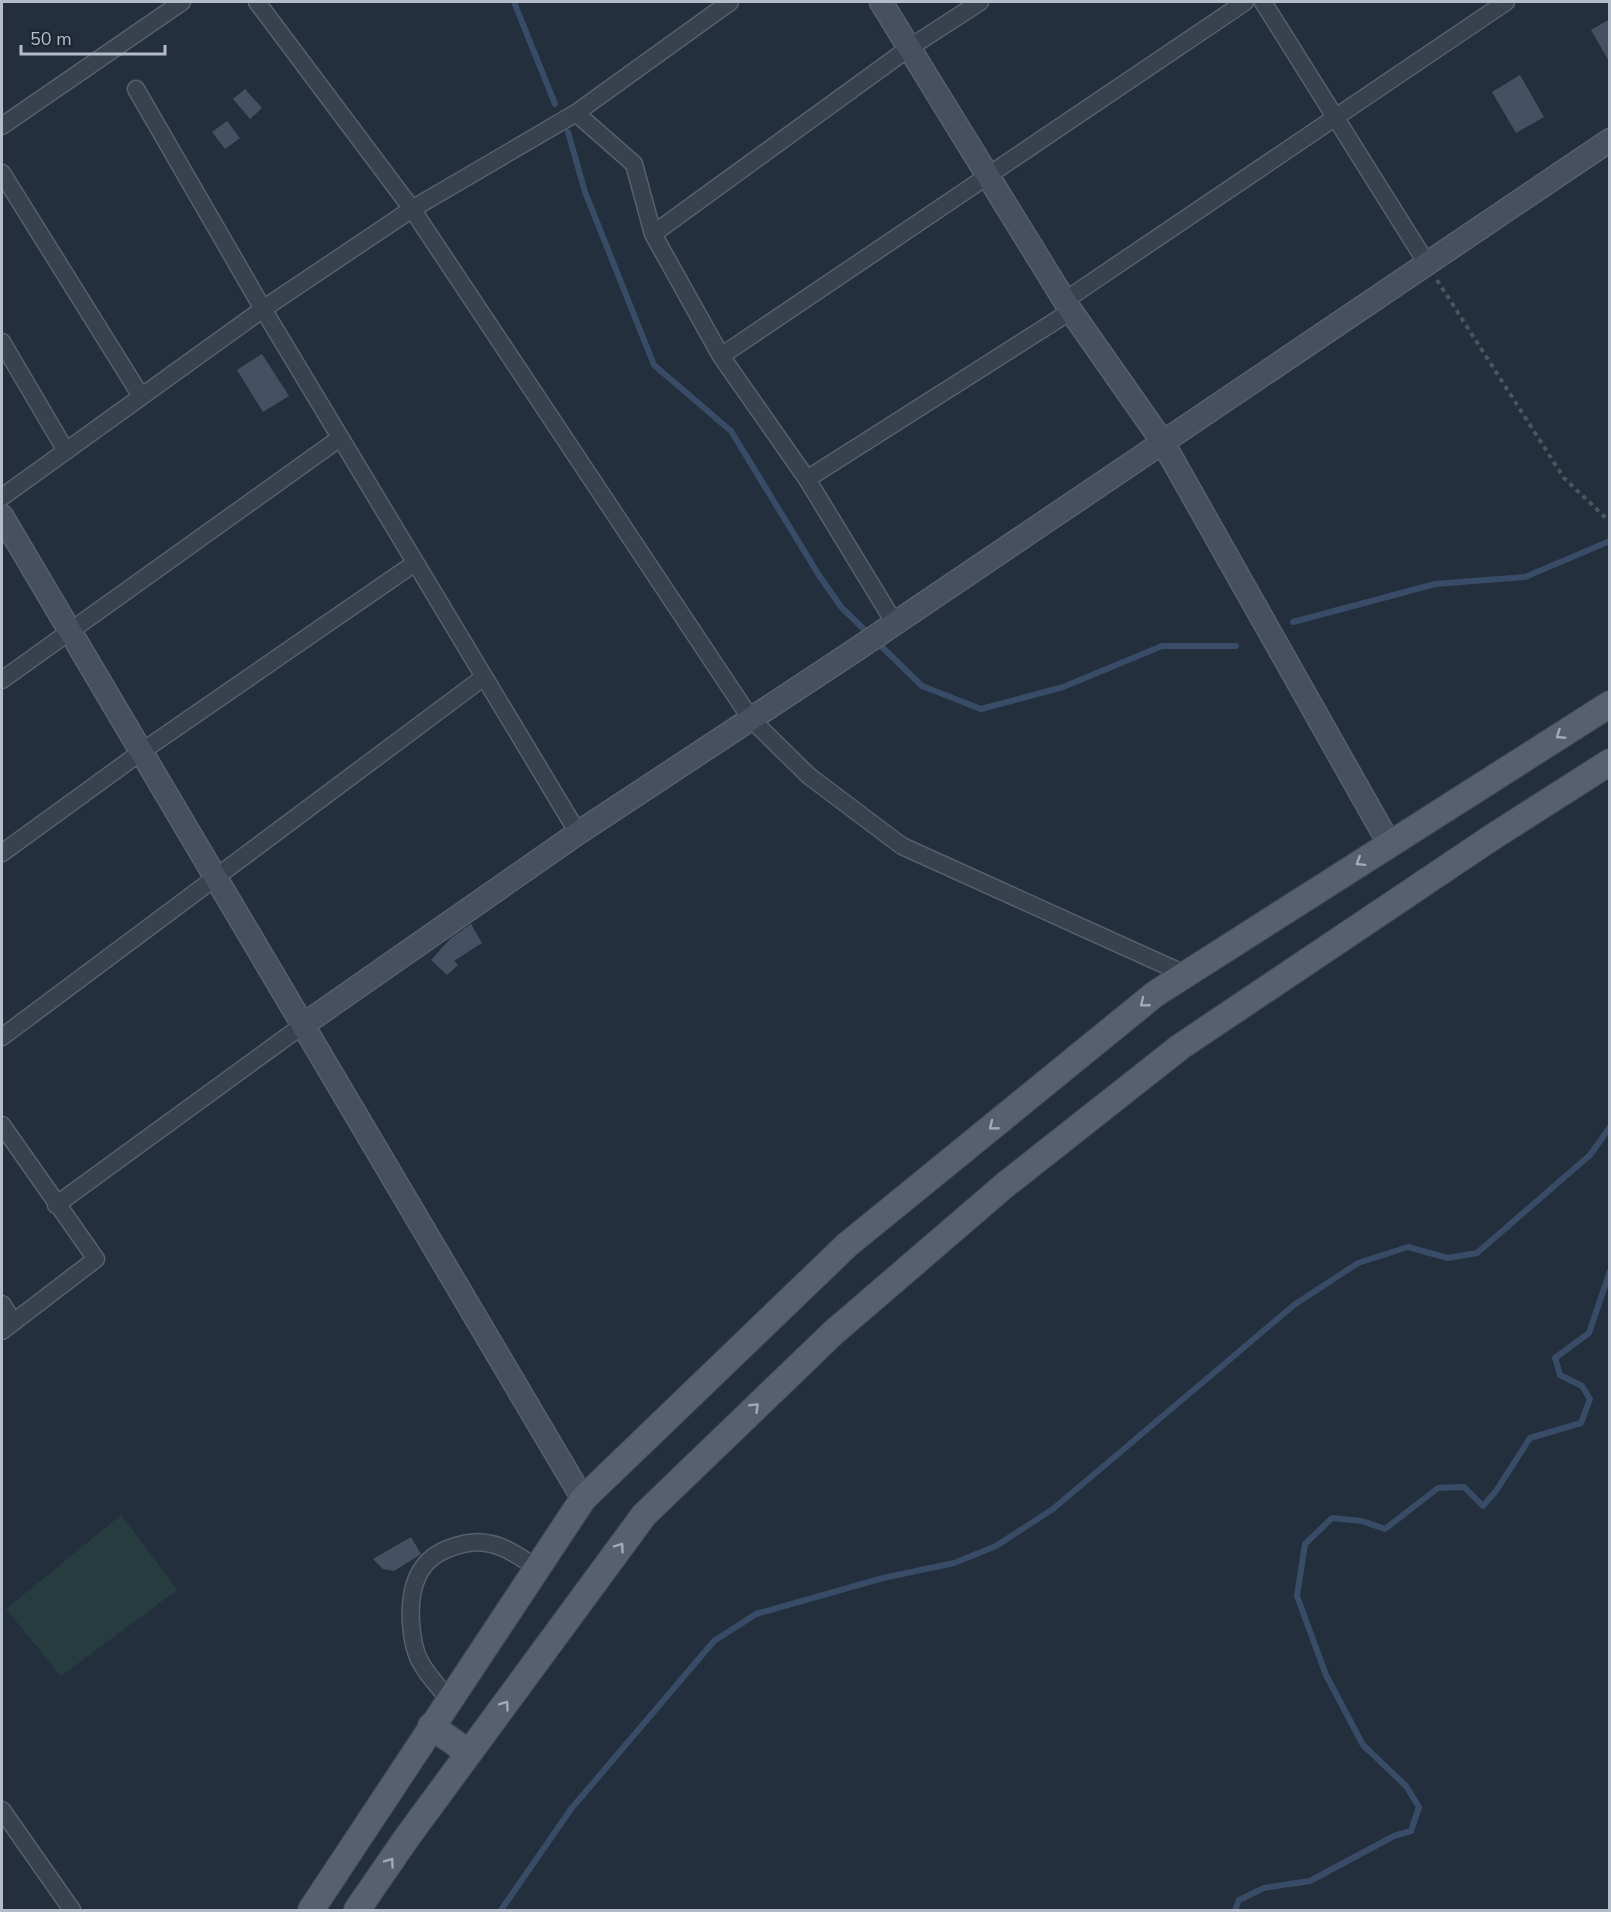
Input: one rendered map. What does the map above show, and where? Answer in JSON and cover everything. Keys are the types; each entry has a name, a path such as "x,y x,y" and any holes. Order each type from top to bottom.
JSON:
{"main road":[{"path":"311,1911 583,1499 847,1245 1155,994 1610,704"},
{"path":"357,1911 469,1753 644,1515 832,1333 1005,1185 1180,1047 1491,838 1610,762"},
{"path":"431,1726 469,1753"}],"street":[{"path":"2,126 182,2"},
{"path":"257,2 412,209 751,718 809,776 902,846 1187,975"},
{"path":"2,497 263,309 412,209 576,113 730,2"},
{"path":"881,2 1068,306 1162,441 1390,845"},
{"path":"653,234 909,48 980,2"},
{"path":"721,356 1245,2"},
{"path":"1263,2 1425,262"},
{"path":"807,479 1068,306 1335,117 1506,2"},
{"path":"136,89 263,309 578,833"},
{"path":"576,113 634,164 653,234 721,356 807,479 889,626"},
{"path":"56,1204 303,1026 578,833 856,649 1425,262 1610,140"},
{"path":"2,173 141,396"},
{"path":"2,342 66,451"},
{"path":"2,680 340,438"},
{"path":"2,516 583,1499"},
{"path":"2,853 141,752 415,563"},
{"path":"2,1037 214,876 484,677"},
{"path":"2,1125 96,1259 7,1326 2,1304"},
{"path":"449,1700 420,1663 415,1647 411,1615 412,1588 420,1569 444,1550 472,1542 502,1547 536,1567"},
{"path":"2,1810 72,1911"}],"path":[{"path":"1425,262 1564,478 1610,522"}],"green space":[{"path":"121,1515 177,1590 61,1676 6,1609"}],"building":[{"path":"1610,19 1610,63 1591,30"},
{"path":"1520,75 1544,117 1516,133 1492,92"},
{"path":"245,89 262,108 250,119 233,99"},
{"path":"227,121 240,138 225,149 212,132"},
{"path":"262,354 289,396 263,412 237,370"},
{"path":"471,924 482,943 454,961 458,965 447,975 431,960 451,938"},
{"path":"411,1537 421,1554 394,1571 383,1569 373,1559"}],"waterway":[{"path":"514,2 555,104"},
{"path":"568,132 585,192 654,365 731,431 820,577 842,608 869,634"},
{"path":"1293,622 1435,584 1525,577 1610,541"},
{"path":"876,641 922,686 981,709 1063,687 1162,646 1236,646"},
{"path":"501,1910 571,1809 714,1641 756,1614 883,1578 954,1563 996,1546 1053,1509 1294,1305 1358,1263 1408,1247 1448,1258 1477,1253 1590,1155 1610,1127"},
{"path":"1235,1910 1239,1900 1264,1888 1310,1881 1394,1836 1411,1831 1419,1807 1406,1786 1363,1745 1326,1675 1297,1596 1305,1544 1332,1518 1362,1521 1385,1529 1438,1488 1464,1487 1483,1506 1496,1491 1530,1438 1581,1423 1590,1399 1582,1386 1560,1375 1555,1358 1589,1333 1610,1271"}]}
